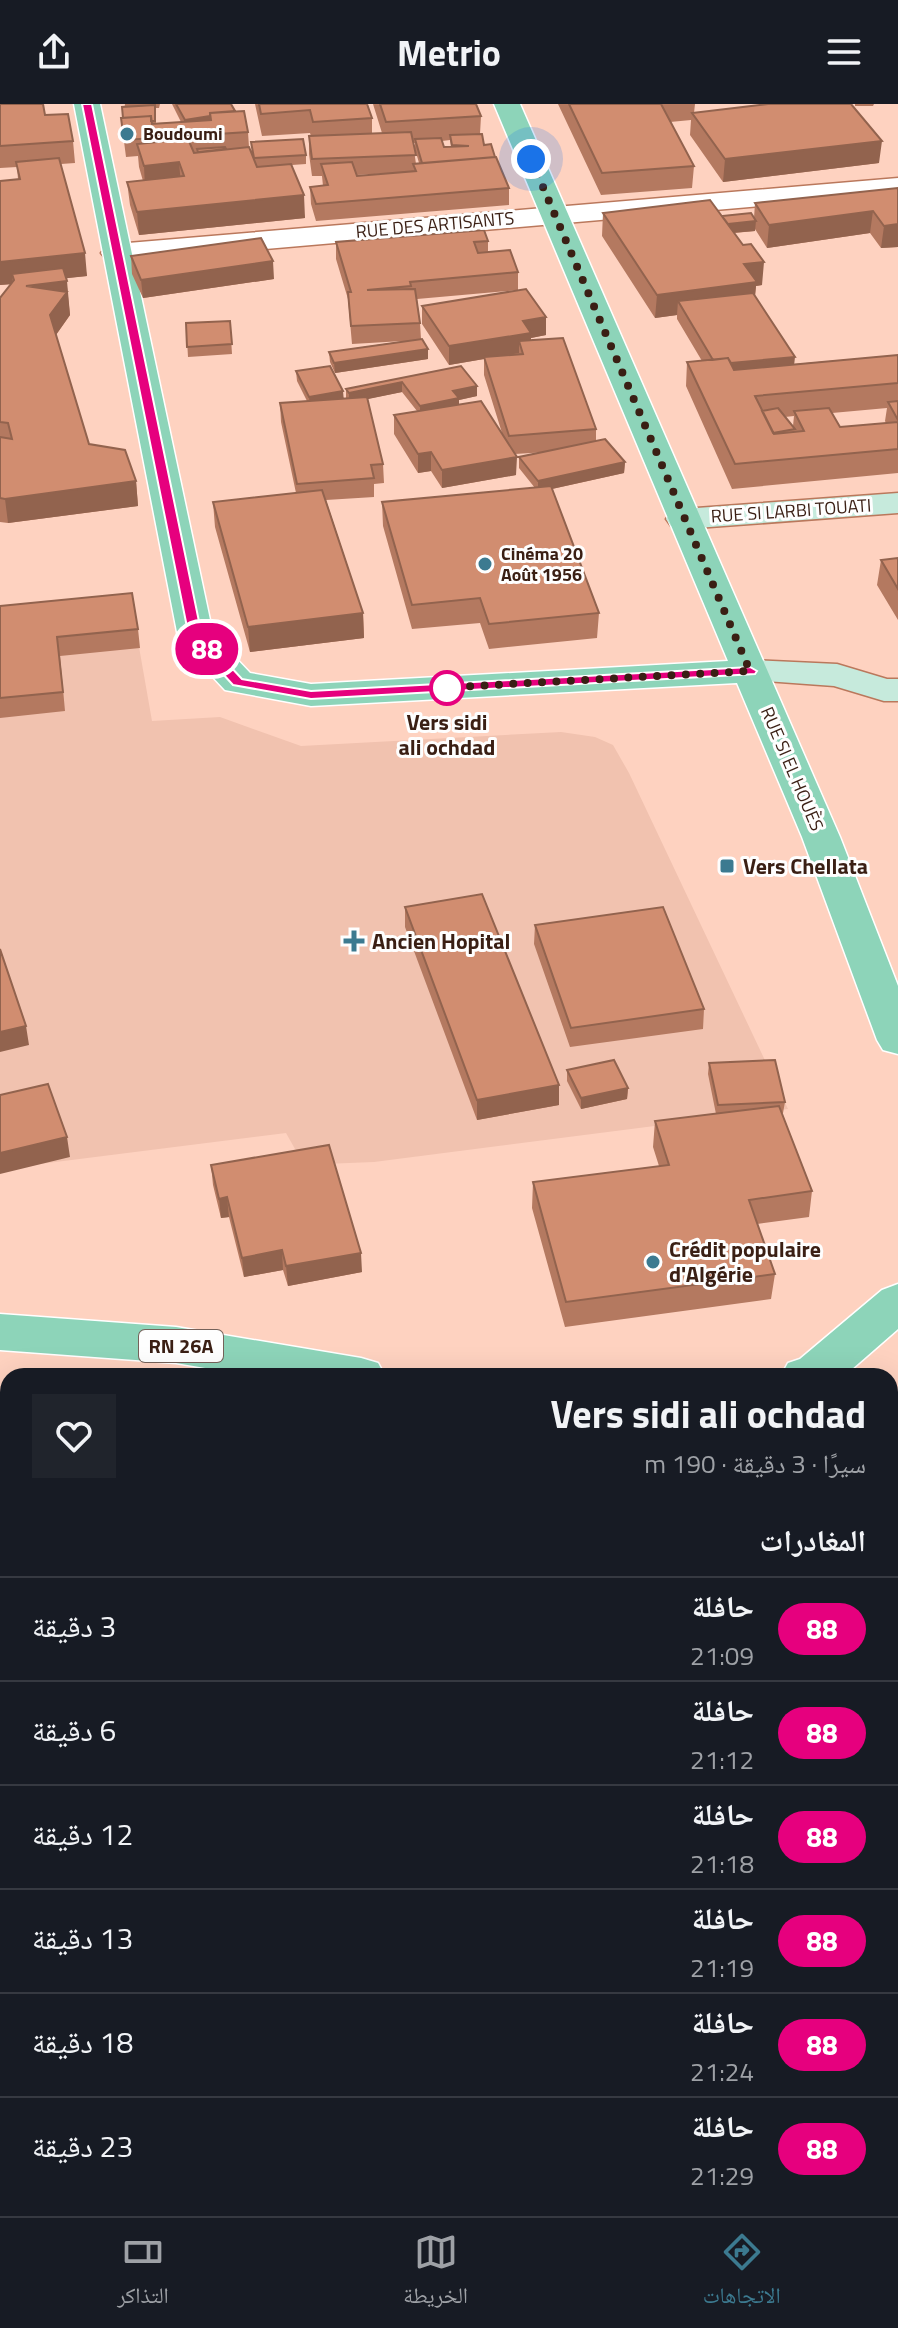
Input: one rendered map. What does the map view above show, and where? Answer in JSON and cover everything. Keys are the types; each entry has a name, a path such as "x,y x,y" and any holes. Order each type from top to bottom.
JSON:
{"main road":[{"path":"87,104 196,637 238,682 311,695 750,671"},
{"name":"RUE SI EL HOUÈS","path":"507,104 821,837 898,1040"},
{"path":"821,1368 898,1302"},
{"name":"RN 26A","path":"0,1332 176,1345 313,1368"}],"street":[{"name":"RUE DES ARTISANTS","path":"116,253 898,186"},
{"name":"RUE SI LARBI TOUATI","path":"683,519 898,503"},
{"path":"750,671 837,675 884,690 898,690"}],"shaded area":[{"name":"Ancien Hopital","path":"132,607 152,721 220,717 301,746 561,732 595,737 613,745 788,1109 374,1162 324,1164 295,1149 286,1133 0,1169 0,619"}],"building":[{"path":"0,104 43,104 45,115 68,114 73,141 0,146"},
{"path":"176,104 231,104 235,111 210,113 210,116 185,120"},
{"path":"259,104 367,104 372,118 313,122 310,110 261,114"},
{"path":"380,104 476,104 481,116 386,122"},
{"path":"569,104 661,104 694,166 602,173"},
{"path":"768,104 851,104 882,141 725,159 692,113"},
{"path":"155,105 155,121 151,121 151,116 123,118 122,107"},
{"path":"244,111 248,132 124,140 121,118 151,116 152,124 211,120 210,113"},
{"path":"411,132 416,155 312,159 309,136"},
{"path":"482,134 484,145 491,144 495,157 422,163 415,139 441,138 444,147 469,146 452,145 450,135"},
{"path":"188,139 194,153 249,147 257,167 291,164 304,195 137,212 127,182 184,176 179,162 144,166 137,144"},
{"path":"303,139 306,155 254,158 251,142"},
{"path":"225,147 198,152 197,149"},
{"path":"496,157 509,188 316,204 310,187 328,185 321,164 352,162 357,176 416,171 413,164"},
{"path":"59,158 85,253 0,262 0,181 20,179 16,162"},
{"path":"898,188 898,224 884,226 873,211 769,225 755,203"},
{"path":"710,200 743,245 751,244 764,262 744,264 757,282 657,295 603,213"},
{"path":"751,213 756,221 728,224 722,216"},
{"path":"484,230 488,241 474,242 478,253 510,250 518,272 410,282 411,286 367,290 415,289 420,323 351,326 348,292 351,292 336,242"},
{"path":"261,238 273,261 141,280 131,256"},
{"path":"63,268 67,281 26,286 67,292 50,315 89,444 125,450 136,481 0,498 0,437 12,439 8,423 0,422 0,298 14,280 12,274"},
{"path":"526,289 546,317 523,321 531,333 449,346 422,306"},
{"path":"753,293 795,357 731,363 728,358 713,360 678,301"},
{"path":"230,321 232,344 187,347 186,323"},
{"path":"563,338 596,429 509,436 484,357 523,354 519,341"},
{"path":"422,339 428,349 334,363 329,352"},
{"path":"898,355 898,383 755,396 774,434 804,431 794,411 829,408 840,427 898,422 898,449 735,464 687,362 728,358 734,370"},
{"path":"330,366 343,391 309,397 296,371"},
{"path":"461,366 477,386 453,391 459,398 420,406 402,382 349,393 346,389"},
{"path":"367,397 383,464 371,465 374,478 297,484 280,403"},
{"path":"481,401 517,457 442,470 431,452 418,454 394,415"},
{"path":"898,401 898,420 888,402"},
{"path":"778,408 795,429 773,433 762,411"},
{"path":"605,439 625,462 538,481 519,457"},
{"path":"551,486 599,613 489,624 480,598 412,605 382,502"},
{"path":"322,490 363,613 248,627 213,502"},
{"path":"898,558 898,589 881,560"},
{"path":"132,593 138,629 57,637 63,692 0,698 0,606"},
{"path":"482,894 559,1085 477,1100 405,907"},
{"path":"663,907 704,1009 571,1028 535,925"},
{"path":"0,949 26,1026 0,1032"},
{"path":"614,1060 628,1088 581,1098 567,1070"},
{"path":"775,1060 785,1102 718,1105 709,1063"},
{"path":"48,1084 67,1137 0,1153 0,1095"},
{"name":"Crédit populaire d'Algérie","path":"779,1106 812,1191 749,1200 775,1274 566,1302 533,1182 669,1165 655,1121"},
{"path":"329,1145 361,1253 286,1266 282,1250 242,1258 227,1197 219,1199 211,1165"}],"bus line":[{"name":"88","path":"87,104 196,637 238,682 311,695 750,671"}],"place":[{"name":"Boudoumi","path":"127,134"},
{"name":"Cinéma 20 Août 1956","path":"485,564"},
{"name":"Vers sidi ali ochdad","path":"447,688"},
{"name":"Vers Chellata","path":"727,866"},
{"name":"Ancien Hopital","path":"354,941"},
{"name":"Crédit populaire d'Algérie","path":"653,1262"}],"route":[{"path":"447,688 437,688 750,671 531,159"}]}
